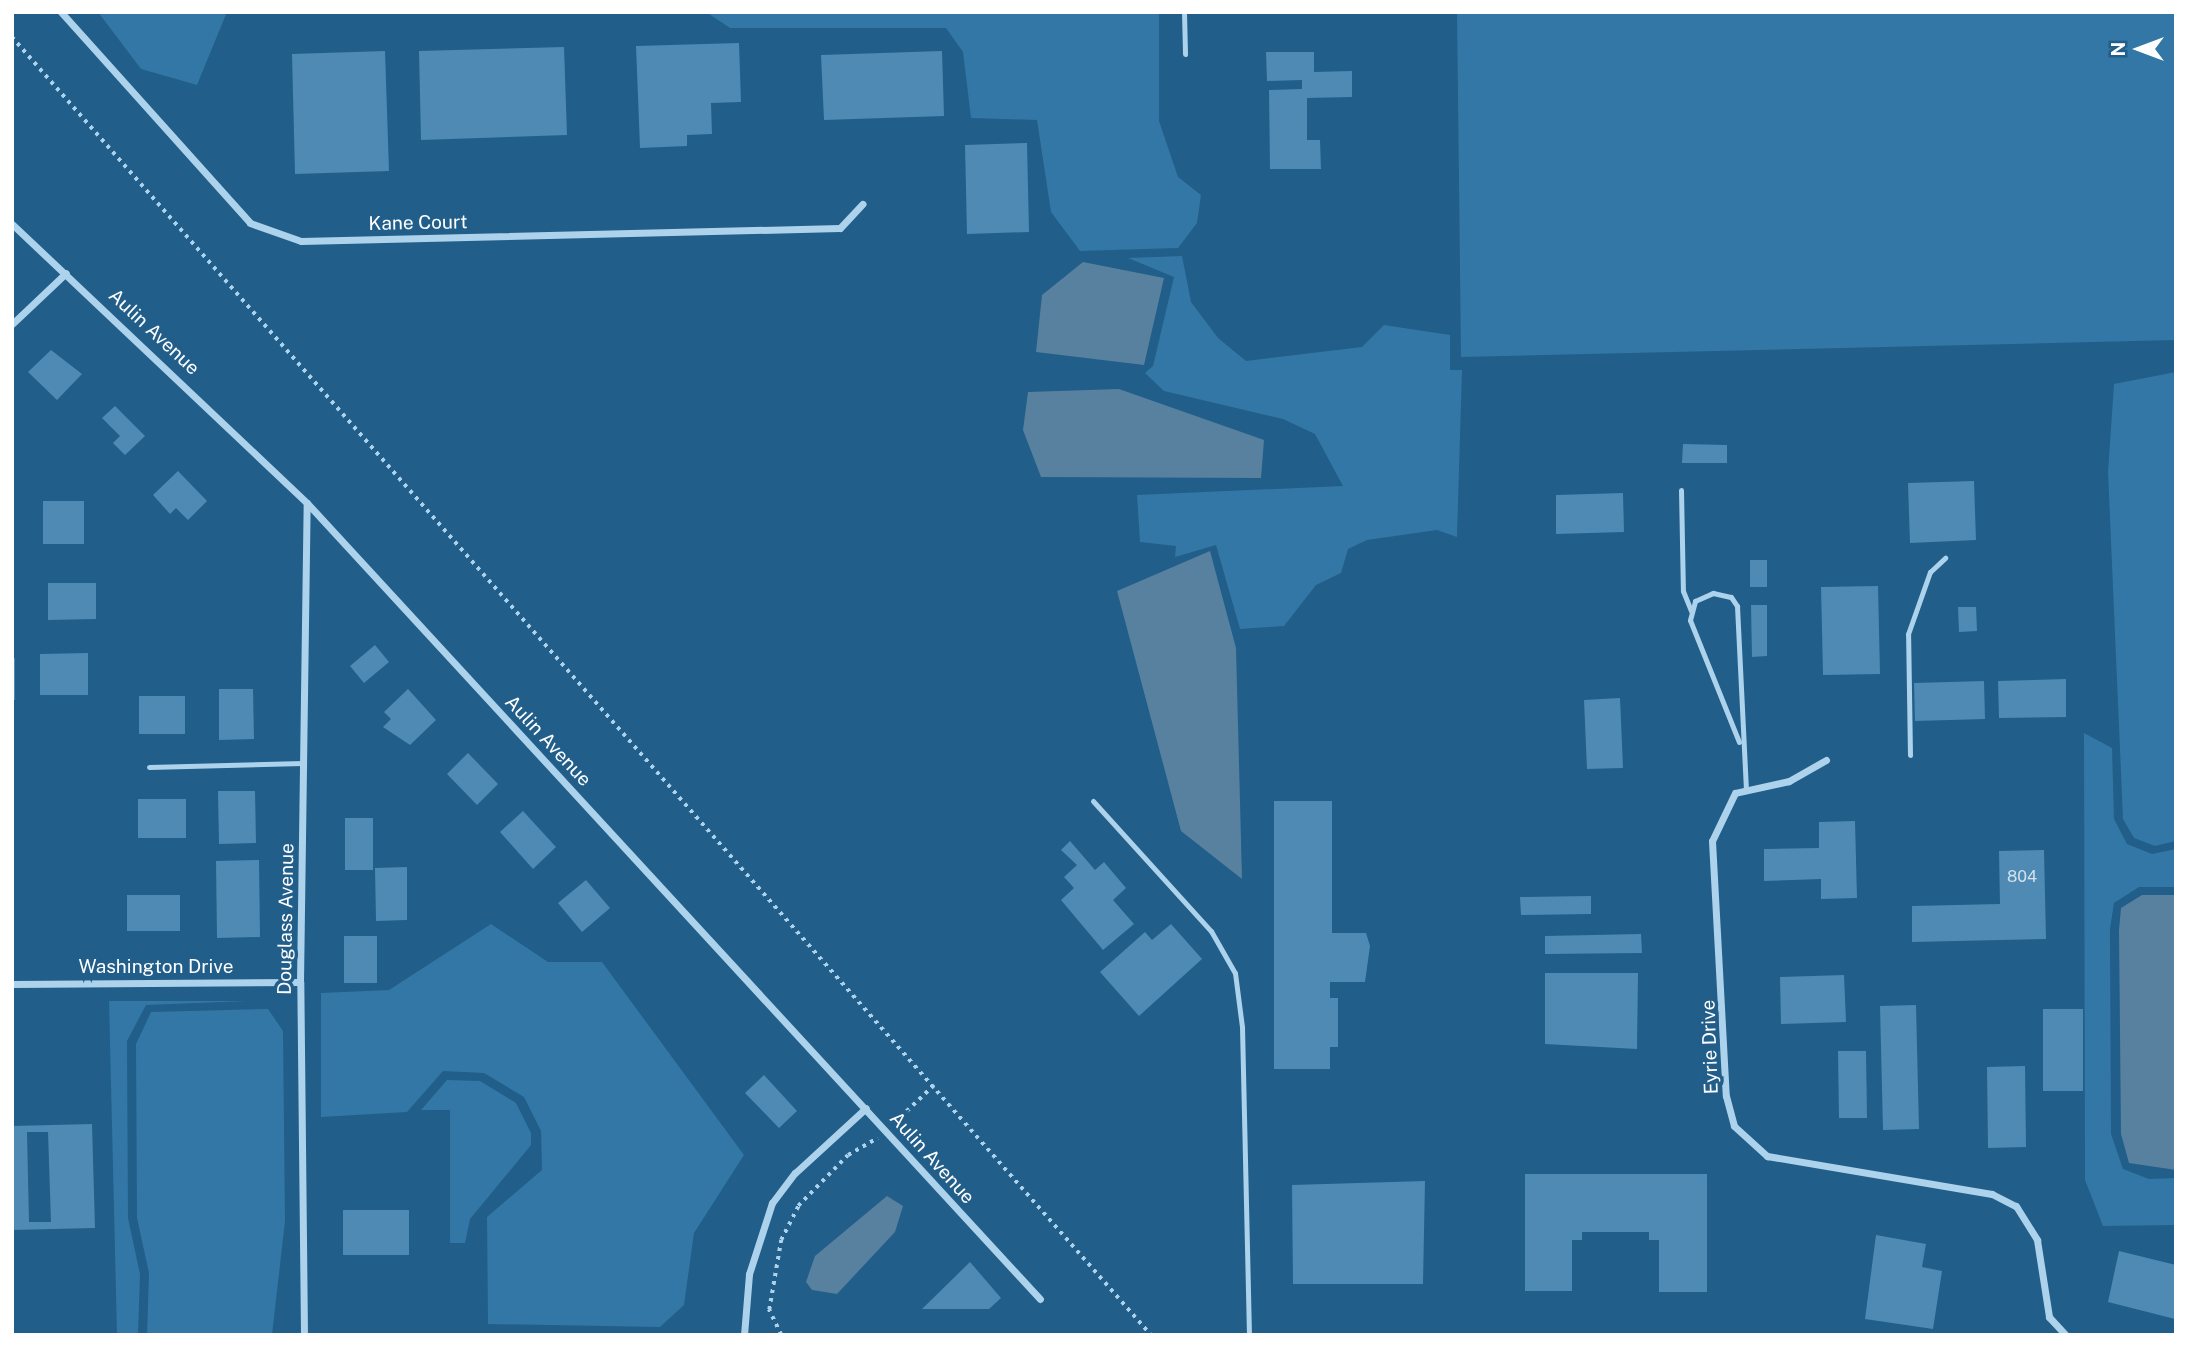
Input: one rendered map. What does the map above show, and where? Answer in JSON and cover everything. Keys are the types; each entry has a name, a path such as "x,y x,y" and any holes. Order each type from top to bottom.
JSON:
{"street":[{"name":"Kane Court","path":"61,12 250,223 300,242 840,228 862,204"},
{"name":"Aulin Avenue","path":"12,224 307,503 1040,1300"},
{"path":"12,324 66,273"},
{"name":"Douglass Avenue","path":"304,1335 300,982 307,503"},
{"path":"1746,790 1790,781 1826,760"},
{"name":"Eyrie Drive","path":"1746,790 1735,793 1720,815 1709,871 1734,1126 1767,1156 1992,1194 2016,1206 2037,1240 2049,1317 2066,1335"},
{"name":"Washington Drive","path":"12,984 300,982"},
{"path":"744,1335 751,1263 772,1203 795,1173 866,1108"}],"lane":[{"path":"1184,12 1185,54"},
{"path":"1681,490 1683,591 1691,611 1693,638 1739,742"},
{"path":"1910,755 1908,634 1930,572 1945,558"},
{"path":"1691,611 1713,593 1731,597 1737,606 1739,742 1746,790"},
{"path":"149,766 303,764"},
{"path":"1093,801 1211,931 1235,973 1242,1027 1249,1335"}],"path":[{"path":"12,37 1151,1335"},
{"path":"892,1125 933,1086"},
{"path":"781,1335 769,1310 781,1240 798,1206 848,1155 873,1141"}],"shaded area":[{"path":"98,12 227,12 197,85 141,69"},
{"path":"706,12 1159,12 1159,121 1178,177 1201,195 1197,223 1178,248 1080,251 1051,212 1037,120 971,118 963,52 946,28 730,28"},
{"path":"1457,12 2176,12 2176,340 1461,357"},
{"path":"1182,256 1191,302 1218,338 1246,361 1362,347 1384,325 1450,335 1450,370 1462,370 1457,537 1437,530 1367,540 1348,549 1341,573 1316,585 1284,626 1240,629 1216,545 1175,557 1176,546 1140,542 1137,495 1343,486 1315,434 1283,419 1164,391 1145,373 1153,366 1174,277 1128,258"},
{"path":"1083,262 1164,278 1144,365 1036,352 1042,295"},
{"path":"2176,372 2176,841 2155,846 2134,838 2123,819 2108,472 2114,384"},
{"path":"1119,389 1264,440 1261,478 1041,477 1023,430 1028,392"},
{"path":"1210,551 1236,648 1242,879 1181,831 1117,591"},
{"path":"2084,733 2112,748 2114,819 2127,844 2152,854 2176,849 2176,887 2139,887 2114,903 2110,929 2111,1134 2123,1169 2149,1179 2176,1178 2176,1225 2103,1226 2085,1180"},
{"path":"2142,895 2176,895 2176,1170 2129,1163 2121,1134 2119,930 2121,908"},
{"path":"491,924 548,962 602,962 744,1155 694,1233 684,1305 660,1327 488,1324 487,1217 542,1170 541,1131 524,1097 484,1073 443,1071 407,1112 321,1117 321,993 389,990"},
{"path":"109,1001 248,1001 146,1005 127,1041 128,1218 140,1274 138,1335 117,1335"},
{"path":"268,1009 283,1031 285,1221 272,1335 147,1335 149,1273 137,1218 136,1044 151,1012"},
{"path":"447,1080 480,1081 516,1103 531,1133 531,1145 470,1219 465,1243 450,1243 450,1110 421,1110"},
{"path":"887,1196 903,1206 895,1232 837,1294 812,1290 806,1282 815,1256"}],"building":[{"path":"739,43 741,102 711,103 712,134 687,135 687,146 640,148 636,46"},
{"path":"564,47 567,135 421,140 419,51"},
{"path":"385,51 389,171 295,174 292,54"},
{"path":"942,51 944,116 824,120 821,55"},
{"path":"1266,52 1314,52 1314,72 1352,71 1352,97 1307,98 1307,140 1320,140 1321,169 1270,169 1269,90 1302,89 1302,80 1267,81"},
{"path":"1027,143 1029,232 967,234 965,145"},
{"path":"51,350 82,374 57,400 28,372"},
{"path":"115,406 145,436 125,455 113,443 120,436 102,418"},
{"path":"1683,444 1727,445 1727,463 1682,463"},
{"path":"178,471 207,501 188,520 176,508 170,514 153,495"},
{"path":"1974,481 1976,540 1910,543 1908,483"},
{"path":"1623,493 1624,532 1556,534 1556,495"},
{"path":"43,501 84,501 84,544 43,544"},
{"path":"1750,560 1767,560 1767,587 1750,587"},
{"path":"48,583 96,583 96,619 48,620"},
{"path":"1878,586 1880,674 1823,675 1821,587"},
{"path":"1751,605 1767,605 1767,656 1752,657"},
{"path":"1958,607 1976,607 1977,631 1959,632"},
{"path":"375,645 389,662 364,683 350,666"},
{"path":"88,653 88,695 40,695 40,654"},
{"path":"12,658 15,658 15,700 12,700"},
{"path":"2066,679 2066,717 1999,718 1998,681"},
{"path":"1984,681 1985,719 1915,721 1914,683"},
{"path":"219,689 253,689 254,739 219,740"},
{"path":"408,689 436,720 410,745 383,727 391,719 384,712"},
{"path":"139,696 185,696 185,734 139,734"},
{"path":"1620,698 1623,768 1587,769 1584,700"},
{"path":"468,753 498,784 477,805 447,774"},
{"path":"218,791 255,791 256,843 219,844"},
{"path":"138,799 186,799 186,838 138,838"},
{"path":"1274,801 1332,801 1332,933 1366,933 1370,946 1365,982 1330,982 1330,998 1338,998 1338,1047 1330,1047 1330,1069 1274,1069"},
{"path":"523,811 556,847 533,869 500,832"},
{"path":"345,818 373,818 373,870 345,870"},
{"path":"1855,821 1857,898 1821,899 1821,879 1764,881 1764,849 1819,848 1819,822"},
{"path":"1070,841 1095,870 1104,862 1126,888 1113,900 1134,924 1103,950 1061,900 1074,888 1064,877 1077,865 1061,850"},
{"path":"2044,850 2046,939 1912,942 1912,906 2000,904 1999,851"},
{"path":"259,860 260,937 217,938 216,861"},
{"path":"407,867 407,920 376,921 375,868"},
{"path":"586,880 610,908 582,932 558,903"},
{"path":"127,895 180,895 180,931 127,931"},
{"path":"1591,896 1591,914 1521,915 1520,897"},
{"path":"1171,924 1202,959 1139,1016 1100,972 1145,932 1152,940"},
{"path":"1641,934 1642,953 1545,954 1545,936"},
{"path":"344,936 377,936 377,983 344,983"},
{"path":"1545,973 1638,973 1637,1049 1545,1044"},
{"path":"1844,975 1846,1022 1781,1024 1780,977"},
{"path":"1916,1005 1919,1129 1883,1130 1880,1006"},
{"path":"2043,1009 2083,1009 2083,1091 2043,1091"},
{"path":"1838,1051 1866,1051 1867,1118 1839,1118"},
{"path":"2025,1066 2026,1147 1988,1148 1987,1067"},
{"path":"764,1075 797,1111 779,1128 745,1093"},
{"path":"92,1124 95,1228 12,1230 12,1126","holes":["27,1132 48,1132 51,1222 29,1222"]},
{"path":"1525,1174 1707,1174 1707,1292 1659,1292 1659,1240 1649,1240 1649,1232 1582,1232 1582,1240 1572,1240 1572,1291 1525,1291"},
{"path":"1425,1181 1423,1284 1293,1284 1292,1185"},
{"path":"343,1210 409,1210 409,1255 343,1255"},
{"path":"1876,1235 1926,1244 1922,1267 1942,1271 1933,1329 1865,1319"},
{"path":"2119,1251 2176,1265 2175,1319 2108,1302"},
{"path":"970,1262 1001,1298 989,1309 922,1309"}]}
